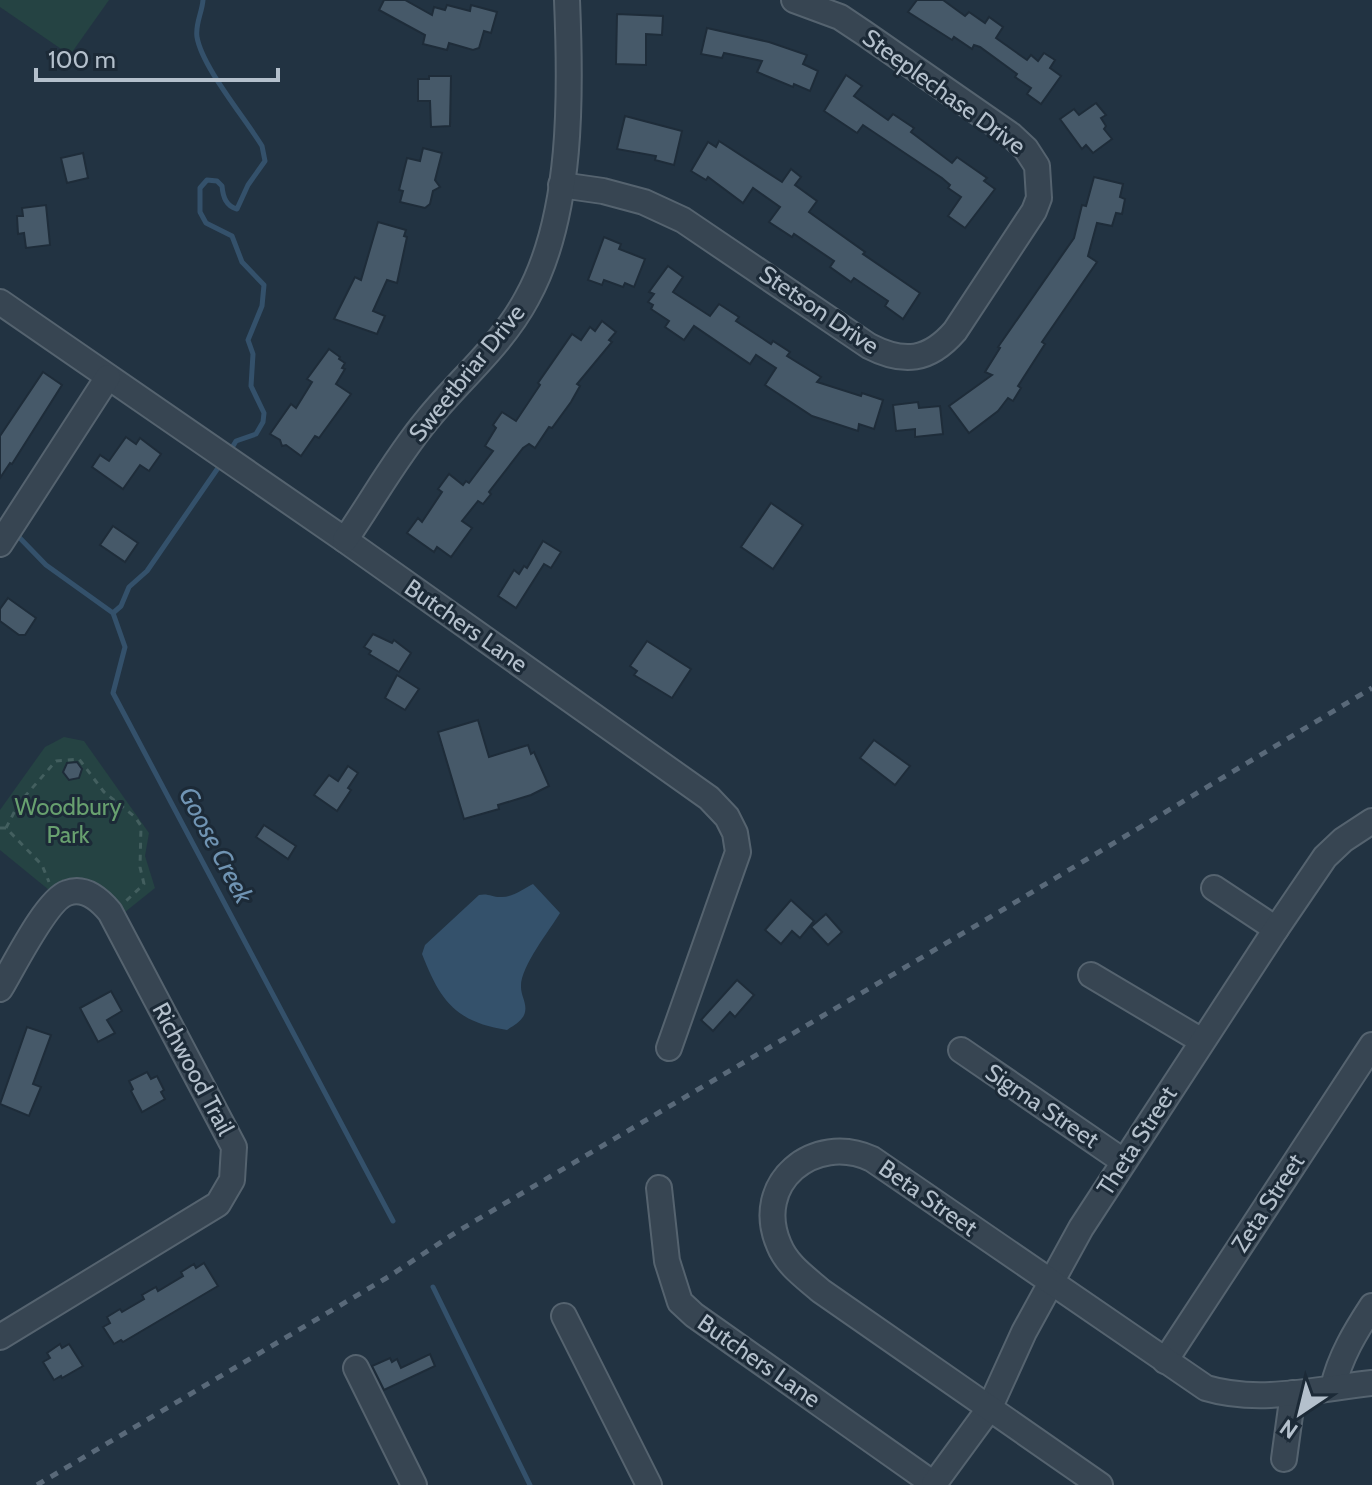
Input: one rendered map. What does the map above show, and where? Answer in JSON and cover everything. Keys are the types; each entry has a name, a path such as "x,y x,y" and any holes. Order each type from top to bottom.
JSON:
{"street":[{"name":"Sweetbriar Drive","path":"345,540 424,422 516,318 537,279 549,244 561,185 568,120 567,0"},
{"name":"Steeplechase Drive","path":"794,0 840,17 1011,135 1026,149 1039,175"},
{"name":"Stetson Drive","path":"561,185 603,191 644,202 683,220 869,346 898,358 911,358 939,347 955,331 1034,211 1039,198 1039,175"},
{"name":"Butchers Lane","path":"0,302 345,540 709,798 727,817 736,841 736,864 713,920 669,1048"},
{"path":"0,544 108,377"},
{"name":"Theta Street","path":"934,1485 989,1409 1049,1282 1202,1041 1325,857 1343,840 1372,821"},
{"path":"1214,888 1276,929"},
{"name":"Richwood Trail","path":"0,1337 218,1204 232,1180 234,1147 110,912 98,898 83,893 67,893 58,901"},
{"path":"0,989 48,909 58,901"},
{"path":"1091,975 1202,1041"},
{"name":"Zeta Street","path":"1165,1361 1372,1045"},
{"name":"Sigma Street","path":"961,1050 1123,1161"},
{"name":"Beta Street","path":"1100,1485 821,1291 790,1263 779,1247 773,1228 772,1209 784,1178 796,1166 830,1150 861,1154 1191,1380 1223,1393 1293,1393 1372,1383"},
{"name":"Butchers Lane","path":"659,1188 667,1261 680,1302 934,1485"},
{"path":"1333,1387 1351,1339 1372,1306"},
{"path":"564,1316 649,1485"},
{"path":"356,1368 414,1485"},
{"path":"1284,1459 1293,1393"}],"path":[{"path":"6,828 19,803 56,761 79,759 104,792 135,817 141,826 140,867 144,884 140,891 110,912"},
{"path":"0,828 6,828 42,865 58,901"}],"green space":[{"path":"0,0 109,0 70,55 0,7"},
{"name":"Woodbury Park","path":"64,737 84,741 149,833 145,856 155,888 125,912 109,893 92,883 72,882 49,890 0,850 0,810 45,747"}],"water":[{"path":"533,884 560,913 525,969 521,987 524,1015 507,1030 474,1021 462,1015 443,996 422,954 425,945 479,895 509,896"}],"building":[{"path":"384,0 405,0 432,15 434,7 445,10 447,5 470,11 471,5 497,12 491,33 484,31 479,48 473,50 449,43 447,50 423,44 425,35 379,10"},
{"path":"917,0 943,0 965,16 969,12 985,23 989,17 1003,27 996,38 1027,60 1031,55 1038,61 1044,53 1055,60 1050,68 1061,76 1041,104 1027,94 1031,88 1015,77 1017,74 980,47 974,45 972,49 954,37 952,40 908,12"},
{"path":"617,14 663,16 662,35 646,34 646,65 616,64"},
{"path":"707,28 769,42 807,55 803,64 818,71 810,91 757,72 762,61 724,53 722,58 701,54"},
{"path":"846,75 862,86 854,96 888,120 893,114 914,128 911,132 952,163 957,157 987,178 984,181 995,189 965,228 948,216 961,197 948,188 950,185 942,178 863,125 857,133 824,111"},
{"path":"429,76 451,76 450,126 431,127 430,101 418,101 418,79 429,79"},
{"path":"1096,103 1106,115 1101,118 1106,126 1104,129 1112,139 1093,153 1086,145 1082,149 1060,119 1074,109 1079,115"},
{"path":"625,116 682,131 674,165 655,160 656,156 617,149"},
{"path":"719,141 782,182 791,169 801,177 795,185 817,201 809,212 920,293 903,319 885,306 888,301 854,278 851,282 830,267 834,261 794,234 792,237 769,222 780,207 753,188 743,203 708,177 706,180 691,171 708,142 716,147"},
{"path":"423,148 442,153 435,180 440,187 433,191 430,204 425,208 400,202 403,191 399,190 407,158 420,161"},
{"path":"83,153 88,178 67,183 61,158"},
{"path":"1094,177 1123,184 1120,197 1125,199 1122,214 1116,213 1112,226 1097,223 1088,256 1097,262 1042,342 1045,344 1018,386 1021,388 1013,401 1008,398 998,411 969,433 949,406 992,375 985,372 998,347 1074,238 1082,205 1086,206"},
{"path":"46,205 50,245 26,248 24,233 18,234 17,216 23,216 22,208"},
{"path":"378,222 406,230 404,236 407,237 397,283 387,280 373,311 385,316 377,334 334,319 355,277 361,280"},
{"path":"604,237 621,244 619,249 645,259 634,287 625,283 623,287 604,280 602,285 588,280"},
{"path":"668,266 683,277 673,292 710,316 719,304 739,317 736,321 771,344 773,341 790,352 787,356 821,377 817,382 883,400 874,429 859,424 858,431 812,416 765,385 776,368 756,355 750,364 694,326 684,340 665,327 669,321 651,309 653,305 648,302 654,294 649,292"},
{"path":"602,321 616,332 609,340 612,342 577,384 580,386 571,402 552,428 549,427 535,448 529,444 523,448 483,504 478,501 462,521 472,528 451,557 437,547 434,552 407,533 418,518 422,522 442,492 438,489 449,474 463,485 466,481 469,483 493,451 485,446 496,428 493,425 502,412 516,421 572,334 581,340 590,327 595,331"},
{"path":"329,349 345,363 336,384 351,394 319,438 315,436 301,456 286,445 282,446 280,440 270,434 291,404 296,408 312,382 307,379"},
{"path":"43,372 62,385 0,478 0,436"},
{"path":"918,402 919,408 940,406 943,434 915,437 915,429 896,431 893,405"},
{"path":"126,437 136,444 140,438 161,454 149,471 140,465 123,489 92,467 100,455 109,461"},
{"path":"771,503 803,525 773,569 741,547"},
{"path":"113,526 138,543 125,562 100,545"},
{"path":"543,541 561,552 551,568 544,564 516,608 498,596 514,570 519,574 524,566 527,568"},
{"path":"8,598 36,618 25,635 19,635 0,621 0,609"},
{"path":"373,634 392,643 394,640 411,653 399,672 369,654 371,651 364,647"},
{"path":"647,641 691,669 672,698 634,675 637,671 630,666"},
{"path":"397,675 419,689 405,710 385,698"},
{"path":"478,720 489,757 528,745 549,786 498,805 499,809 464,819 438,732"},
{"path":"874,740 910,766 895,785 860,758"},
{"path":"77,762 82,769 79,778 69,780 63,772 67,763"},
{"path":"348,766 358,773 337,811 314,795 329,775 338,781"},
{"path":"264,825 296,846 288,859 256,837"},
{"path":"791,900 814,921 800,938 792,931 781,944 765,930"},
{"path":"826,914 842,932 828,945 811,927"},
{"path":"737,980 754,995 735,1017 730,1012 713,1031 701,1020"},
{"path":"111,991 122,1011 107,1020 115,1033 98,1042 80,1008"},
{"path":"27,1027 51,1035 33,1084 41,1087 29,1116 0,1104"},
{"path":"147,1072 151,1079 157,1076 165,1099 142,1112 129,1081"},
{"path":"204,1263 218,1286 123,1342 114,1344 103,1327 110,1323 107,1317 144,1299 142,1295 156,1287 158,1291 183,1276 181,1272 194,1264 196,1268"},
{"path":"60,1344 62,1348 69,1344 83,1366 54,1380 43,1362 50,1358 47,1353"},
{"path":"430,1354 435,1366 384,1390 372,1366 390,1358 392,1362 397,1359 401,1368"}],"waterway":[{"path":"203,0 197,32 201,49 215,77 262,146 265,161 248,185 237,209 228,203 217,181 207,180 200,188 200,212 206,223 232,236 242,262 264,285 262,306 248,340 253,354 251,386 264,413 263,422 256,434 236,441 233,446"},
{"path":"113,613 121,606 129,587 147,571 218,468"},
{"name":"Goose Creek","path":"15,533 46,565 113,613 125,647 113,693 393,1221"},
{"name":"Goose Creek","path":"433,1287 530,1485"}],"railway":[{"path":"37,1485 1372,688"}]}
